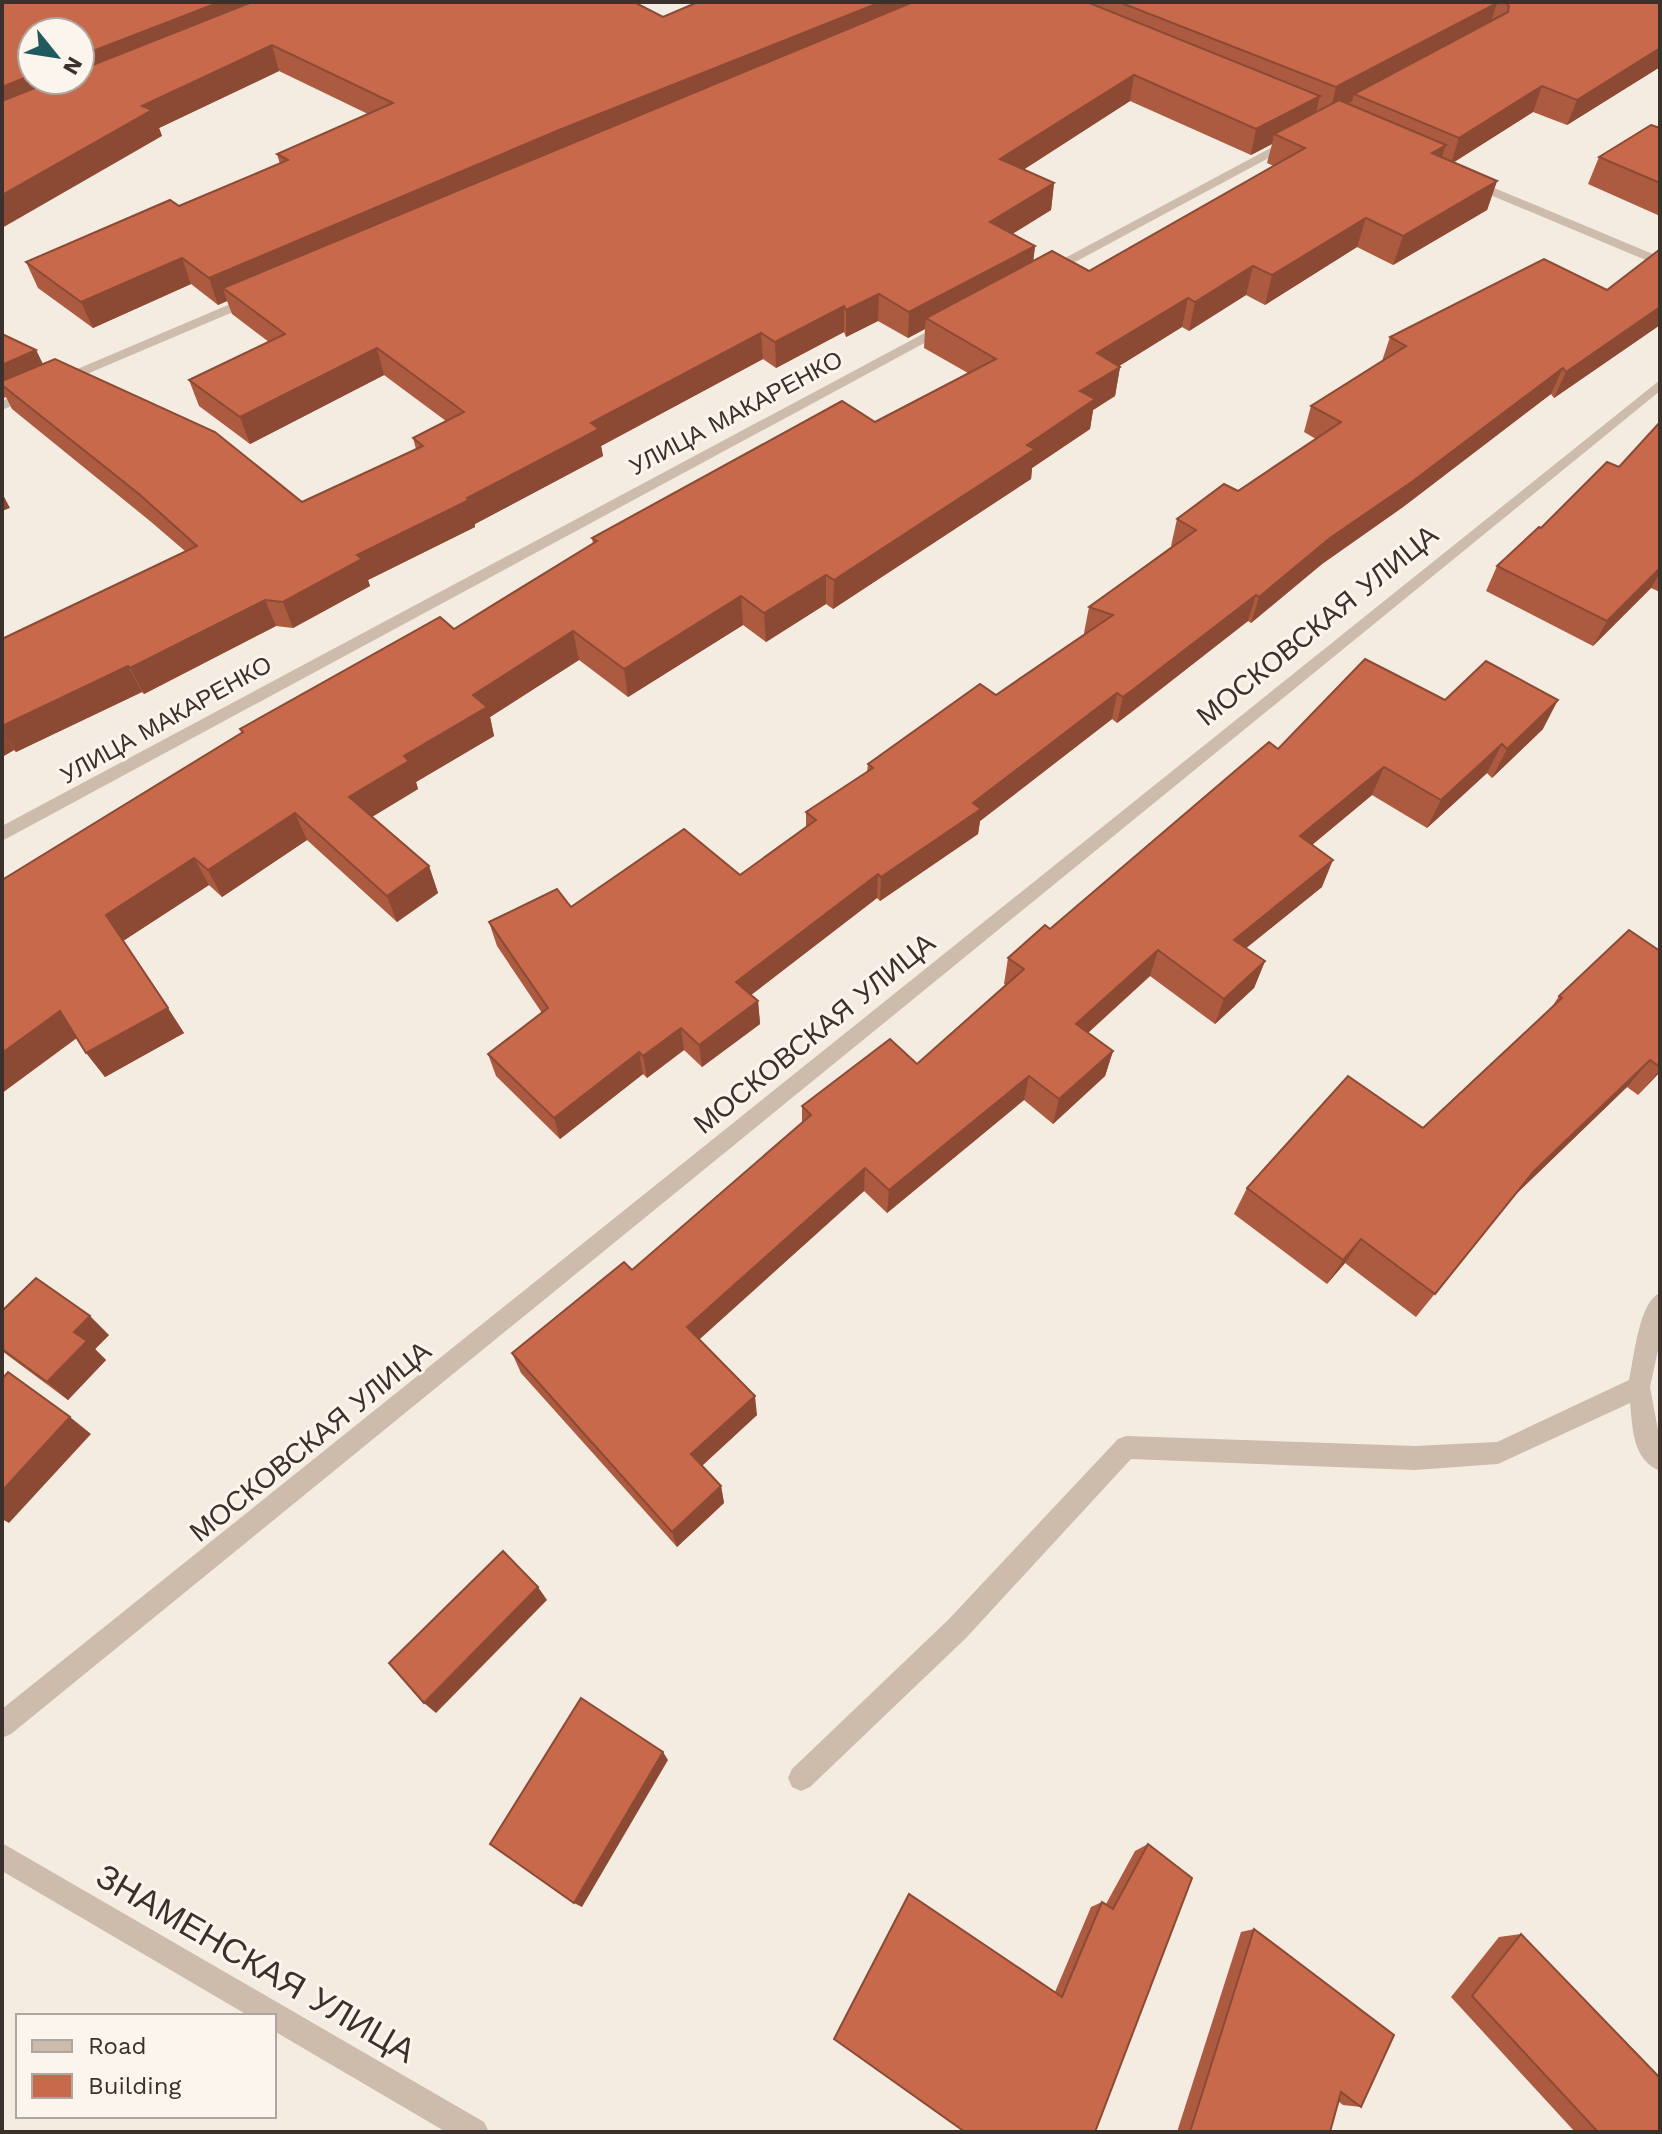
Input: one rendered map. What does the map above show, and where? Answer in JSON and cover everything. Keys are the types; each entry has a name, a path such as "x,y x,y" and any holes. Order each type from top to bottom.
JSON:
{"street":[{"path":"1036,277 1302,135"},
{"path":"1456,176 1660,262"},
{"path":"2,406 266,293"},
{"name":"УЛИЦА МАКАРЕНКО","path":"2,834 966,314"},
{"name":"МОСКОВСКАЯ УЛИЦА","path":"2,1725 1660,384"},
{"path":"1660,1303 1639,1387 1646,1443 1660,1459"},
{"path":"801,1778 957,1629 1126,1447 1415,1458 1498,1453 1639,1387"},
{"name":"ЗНАМЕНСКАЯ УЛИЦА","path":"2,1856 272,2014"},
{"name":"ЗНАМЕНСКАЯ УЛИЦА","path":"276,2016 474,2132"}],"building":[{"path":"2,2 220,2 96,50 96,16 16,16 16,81 2,87"},
{"path":"252,2 634,2 663,17 698,2 881,2 559,130 209,278 182,258 81,302 26,262 170,200 179,206 288,160 277,154 393,103 272,45 142,106 152,110 2,195 2,101 16,95 96,96 96,64"},
{"path":"913,2 1087,2 1320,96 1256,129 1134,75 1000,159 1054,183 990,222 1035,246 909,312 879,294 846,310 844,306 775,342 761,333 591,423 599,429 467,498 469,500 357,555 362,559 283,602 265,600 130,668 128,666 2,726 2,639 197,546 139,494 2,385 2,381 55,359 215,432 302,502 423,446 413,438 464,412 377,348 240,417 189,380 285,334 223,288"},
{"path":"1119,2 1660,2 1660,48 1577,100 1542,86 1459,138 1354,94 1508,12 1506,3 1497,3 1336,87"},
{"path":"1339,100 1446,145 1432,153 1497,181 1403,236 1366,218 1272,275 1253,266 1195,302 1188,298 1097,353 1120,367 1080,391 1095,399 1027,445 1035,449 834,580 826,575 764,613 741,596 624,669 573,631 473,695 487,707 404,756 409,761 349,797 429,866 387,896 295,813 208,870 194,858 106,915 168,1008 86,1053 60,1011 2,1053 2,880 243,732 240,729 440,617 454,629 597,541 592,538 842,401 875,422 996,359 926,318 1052,251 1089,271 1305,148 1274,134"},
{"path":"1651,125 1660,128 1660,183 1599,157"},
{"path":"1659,250 1660,307 1566,372 1563,368 1413,481 1330,538 1259,597 1256,595 1123,697 1117,693 973,803 981,809 881,877 878,874 736,982 758,1001 699,1045 681,1028 643,1056 639,1052 554,1118 488,1054 548,1008 489,922 557,889 571,907 684,829 740,875 816,820 806,812 873,768 868,764 980,684 996,695 1113,615 1089,607 1196,530 1177,519 1224,484 1238,491 1341,422 1311,406 1406,346 1390,337 1544,259 1607,290"},
{"path":"2,334 36,350 2,365"},
{"path":"1660,422 1660,568 1607,621 1497,566 1541,528 1607,462 1619,467"},
{"path":"1365,659 1445,700 1486,661 1558,700 1507,749 1502,744 1441,800 1384,767 1300,836 1333,860 1234,940 1265,961 1224,999 1158,950 1076,1024 1113,1051 1059,1099 1029,1076 889,1190 865,1168 687,1327 755,1396 691,1454 721,1486 672,1532 512,1353 624,1262 632,1270 811,1115 802,1106 890,1039 917,1064 1024,969 1008,958 1045,925 1050,929 1269,742 1278,749"},
{"path":"1629,930 1660,951 1660,1067 1650,1060 1534,1171 1435,1294 1361,1239 1343,1260 1247,1188 1348,1076 1423,1128 1562,998 1559,996"},
{"path":"36,1278 90,1316 74,1332 87,1341 47,1382 2,1349 2,1311"},
{"path":"8,1372 70,1417 2,1491 2,1379"},
{"path":"503,1551 538,1587 424,1703 389,1663"},
{"path":"581,1698 663,1752 574,1903 490,1844"},
{"path":"1148,1844 1192,1878 1095,2132 965,2132 834,2039 909,1894 1062,1997 1102,1902 1113,1909"},
{"path":"1254,1929 1394,2035 1361,2107 1341,2092 1330,2132 1190,2132"},
{"path":"1521,1934 1660,2078 1660,2132 1598,2132 1472,1996"}]}
